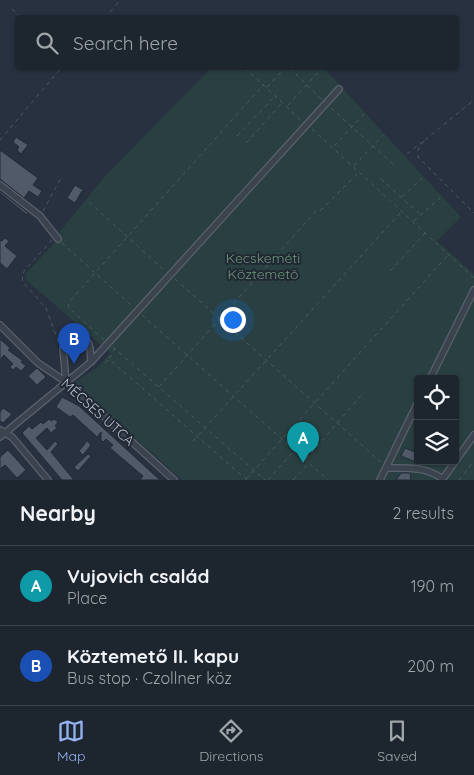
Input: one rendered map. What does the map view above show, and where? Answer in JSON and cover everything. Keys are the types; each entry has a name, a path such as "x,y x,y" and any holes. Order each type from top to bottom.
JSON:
{"street":[{"path":"1,434 92,362 339,89"},
{"path":"0,185 40,216 58,239"},
{"path":"432,375 474,290"},
{"name":"MÉCSES UTCA","path":"0,325 38,363 66,382 174,480"},
{"path":"66,382 63,348 69,337 82,336 90,345 92,362"},
{"path":"380,480 414,410"},
{"path":"1,434 12,437 48,480"},
{"path":"386,468 418,468 432,471 442,479 474,435"}],"path":[{"path":"108,15 120,0"},
{"path":"12,9 19,15"},
{"path":"0,140 59,70"},
{"path":"248,70 474,278"},
{"path":"267,87 283,70"},
{"path":"292,70 326,104 395,166"},
{"path":"287,106 320,70"},
{"path":"237,136 276,95"},
{"path":"407,154 474,100"},
{"path":"246,143 283,102"},
{"path":"333,147 364,114"},
{"path":"354,166 382,135"},
{"path":"424,141 418,150 418,157 474,213"},
{"path":"159,387 316,211 321,210 359,172"},
{"path":"40,216 62,176"},
{"path":"402,198 422,178"},
{"path":"381,179 421,215"},
{"path":"414,222 440,198"},
{"path":"89,202 221,318 386,468"},
{"path":"193,441 235,397 402,210"},
{"path":"390,271 426,232"},
{"path":"63,348 52,327 46,308 22,281 24,271 52,240 58,239 328,480"},
{"path":"109,359 247,480 449,254"},
{"path":"105,363 115,348"},
{"path":"305,459 364,392"},
{"path":"268,480 295,450"},
{"path":"459,480 474,461"},
{"path":"293,480 309,462"}],"green space":[{"name":"Kecskeméti Köztemető","path":"209,70 326,70 461,217 437,241 474,274 474,480 182,480 74,383 99,366 110,353 25,279 27,272 58,239 57,235 105,176"}],"building":[{"path":"16,137 28,145 21,154 17,150 19,147 13,142"},
{"path":"0,150 38,178 33,185 42,191 38,197 29,191 24,198 0,179"},
{"path":"75,185 85,191 82,191 75,203 67,198"},
{"path":"0,191 28,213 27,215 0,193"},
{"path":"5,238 9,241 5,246 17,256 7,269 0,263 0,240 2,241"},
{"path":"0,339 10,348 8,350 23,361 21,362 26,366 21,371 16,367 13,370 10,367 13,364 4,355 0,360"},
{"path":"37,368 46,377 37,385 28,376"},
{"path":"62,397 79,406 160,480 140,480 143,476 110,448 113,445 106,439 103,442 101,440 101,432 97,437 73,415 70,417 56,407"},
{"path":"3,408 12,414 3,423 0,421 0,412"},
{"path":"49,419 51,421 54,419 58,422 55,426 57,428 51,433 47,428 36,438 47,450 55,441 58,444 51,452 74,480 62,480 22,433 29,426 32,429"},
{"path":"87,441 91,445 83,455 79,451"},
{"path":"405,448 414,451 414,461 401,456"},
{"path":"8,450 26,470 17,478 5,465 0,469 0,457"},
{"path":"88,454 91,456 78,471 74,467"},
{"path":"401,473 410,473 411,480 396,480"}],"place":[{"name":"Köztemető II. kapu","path":"74,364"},
{"name":"Vujovich család","path":"303,463"}]}
